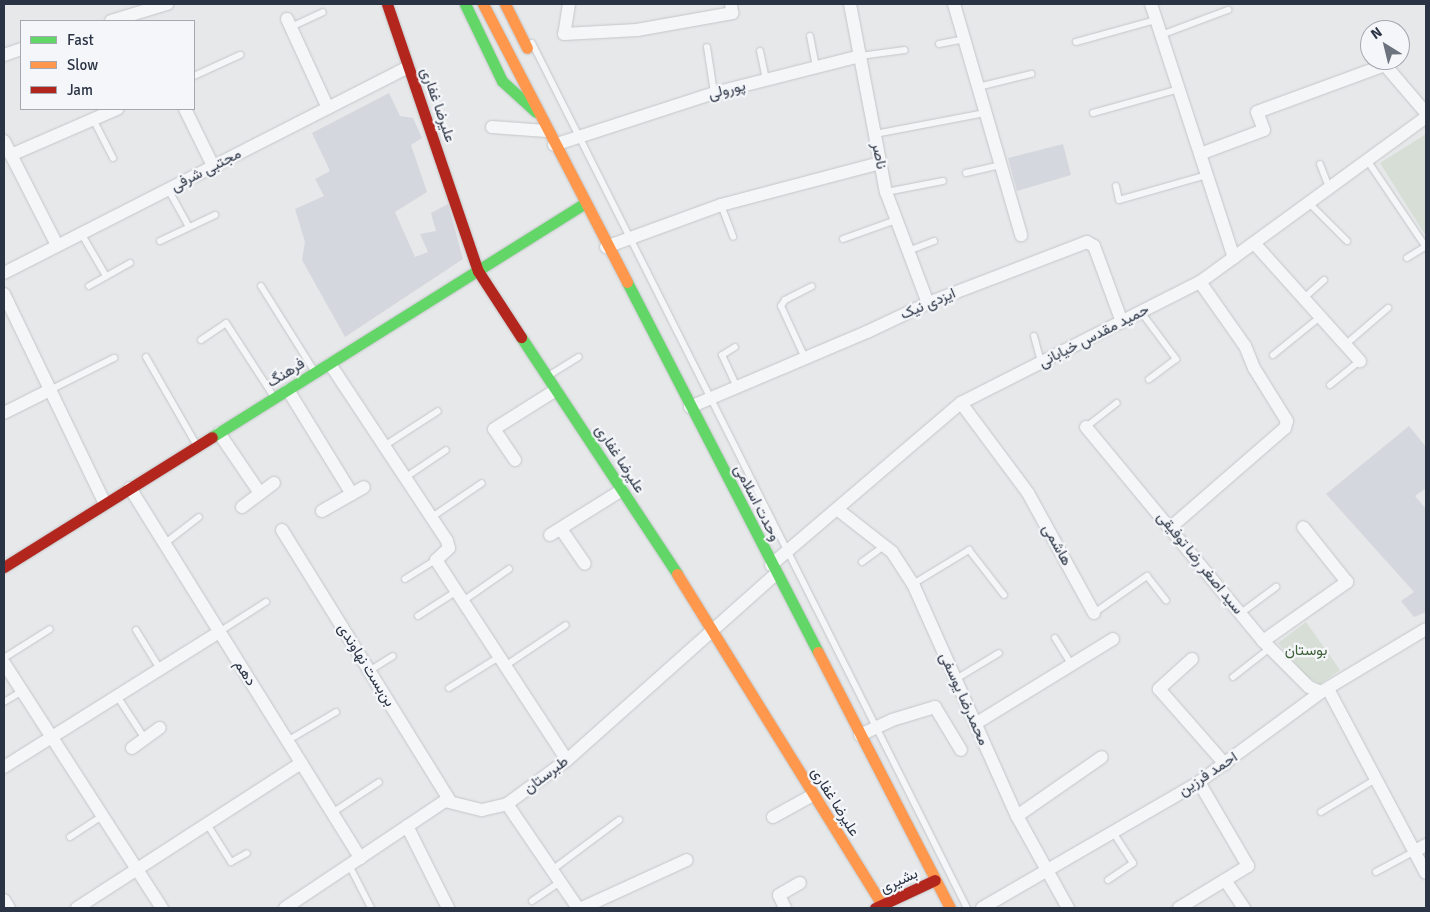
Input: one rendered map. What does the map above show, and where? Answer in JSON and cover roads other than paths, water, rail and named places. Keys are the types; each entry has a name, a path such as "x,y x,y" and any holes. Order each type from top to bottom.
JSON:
{"street":[{"path":"114,20 167,4"},
{"name":"علیرضا غفاری","path":"388,4 478,271 713,629 879,907"},
{"name":"وحدت اسلامی","path":"465,4 502,81 536,112"},
{"name":"وحدت اسلامی","path":"483,4 536,112 950,908"},
{"path":"505,4 527,48"},
{"path":"569,4 564,34 636,30 732,14 731,4"},
{"name":"ناصر","path":"850,4 886,192 928,303"},
{"path":"954,4 1021,235"},
{"path":"1151,4 1234,258"},
{"path":"289,23 328,108"},
{"path":"4,55 20,49"},
{"name":"پورولی","path":"554,145 714,93 860,56"},
{"path":"1200,154 1264,130 1257,112 1385,65 1426,113"},
{"name":"مجتبی شرفی","path":"4,272 409,67"},
{"path":"7,157 115,110"},
{"path":"185,110 212,166"},
{"name":"حمید مقدس خیابانی","path":"774,569 786,553 961,403 1200,282 1426,117"},
{"path":"492,127 546,131"},
{"path":"4,141 7,157 57,245"},
{"path":"606,247 721,205 880,163"},
{"name":"فرهنگ","path":"4,567 584,204"},
{"name":"ایزدی نیک","path":"690,407 928,303 1092,242 1122,322"},
{"path":"1254,243 1360,361"},
{"path":"1171,526 1285,428 1287,422 1254,368 1246,346 1200,282"},
{"path":"4,294 105,504"},
{"path":"330,364 432,517 449,548 436,560 567,760"},
{"path":"4,413 50,390"},
{"path":"288,390 352,494"},
{"path":"515,460 494,429 556,390"},
{"name":"هاشمی","path":"961,403 1028,493 1094,613"},
{"name":"سید اصغر رضا توفیقی","path":"1086,427 1171,526 1267,644 1309,686 1325,690"},
{"path":"219,432 260,493"},
{"path":"242,507 274,483"},
{"path":"322,510 364,487"},
{"name":"دهم","path":"130,488 332,813 355,862"},
{"path":"585,564 556,532 622,490"},
{"name":"محمدرضا یوسفی","path":"837,509 884,546 913,584 1017,816 1068,908"},
{"path":"1267,644 1347,582 1303,527"},
{"name":"بن‌بست نهاوندی","path":"282,530 450,800"},
{"name":"طبرستان","path":"450,800 482,810 507,804 567,760 713,629 774,569"},
{"name":"احمد فرزین","path":"982,908 1199,782 1325,690 1426,629"},
{"path":"4,767 219,632"},
{"path":"975,724 1114,639"},
{"path":"1192,658 1159,689 1225,764"},
{"path":"4,663 162,908"},
{"path":"1325,690 1376,779 1420,848 1426,872"},
{"path":"860,735 876,727 935,707 961,750"},
{"path":"132,748 160,728"},
{"path":"1017,816 1102,757"},
{"path":"77,908 301,764"},
{"path":"1179,908 1248,866 1199,782"},
{"path":"773,817 813,795"},
{"path":"285,908 407,826 450,800"},
{"path":"507,804 578,908"},
{"path":"407,826 448,908"},
{"path":"582,908 687,860"},
{"name":"بشیری","path":"879,907 935,880"},
{"path":"1225,880 1244,908"},
{"path":"785,908 779,895 800,883"},
{"path":"4,900 10,908"}],"lane":[{"path":"512,4 711,398 786,553 967,908"},
{"path":"1161,35 1228,10"},
{"path":"289,23 323,12"},
{"path":"1076,42 1156,20"},
{"path":"810,36 816,67"},
{"path":"939,44 964,39"},
{"path":"708,47 714,93"},
{"name":"پورولی","path":"860,56 905,50"},
{"path":"760,51 766,80"},
{"path":"195,76 240,56"},
{"path":"978,87 1032,74"},
{"path":"1094,113 1179,89"},
{"path":"875,134 985,113"},
{"path":"94,119 113,158"},
{"path":"1367,160 1426,247 1407,258"},
{"path":"1320,164 1329,188"},
{"path":"966,173 1000,165"},
{"path":"1116,186 1119,200 1207,175"},
{"path":"886,192 943,181"},
{"path":"168,189 189,227"},
{"path":"1309,203 1347,241"},
{"path":"721,205 732,237"},
{"path":"160,241 215,215"},
{"path":"843,239 896,220"},
{"path":"81,233 106,276"},
{"path":"908,251 934,241"},
{"path":"89,286 130,263"},
{"path":"1304,298 1324,280"},
{"path":"261,286 316,372"},
{"path":"805,358 781,306 785,300 812,286"},
{"path":"1345,345 1388,308"},
{"path":"1141,312 1176,359 1149,379"},
{"path":"1273,355 1320,317"},
{"path":"201,340 226,323 275,398"},
{"path":"1034,336 1041,363"},
{"path":"735,347 722,354 737,387"},
{"path":"146,357 197,446"},
{"path":"548,377 579,357"},
{"path":"50,390 114,358"},
{"path":"1330,385 1360,361"},
{"path":"1086,427 1117,403"},
{"path":"384,446 438,411"},
{"path":"406,477 446,450"},
{"path":"432,517 482,483"},
{"path":"164,544 199,517"},
{"path":"862,562 884,546"},
{"path":"913,584 969,550 1004,595"},
{"path":"405,579 436,560"},
{"path":"418,616 460,596 509,569"},
{"name":"هاشمی","path":"1094,613 1146,576 1166,600"},
{"path":"1241,614 1276,587"},
{"path":"219,632 266,602"},
{"path":"449,688 502,662 566,625"},
{"path":"4,658 50,629"},
{"path":"136,630 160,669"},
{"path":"1056,638 1071,664"},
{"path":"1233,677 1267,644"},
{"path":"956,679 999,653"},
{"path":"369,671 393,656"},
{"path":"4,702 22,691"},
{"path":"118,696 145,739"},
{"path":"287,741 336,712"},
{"path":"1321,812 1376,779"},
{"path":"332,813 379,782"},
{"path":"70,837 102,816"},
{"path":"552,870 618,820"},
{"path":"207,824 231,862 247,854"},
{"path":"1108,880 1133,863 1112,831"},
{"path":"1376,872 1420,848"},
{"path":"355,862 371,908"},
{"path":"532,901 560,882"}],"park label":[{"name":"بوستان","path":"1306,651"}]}
